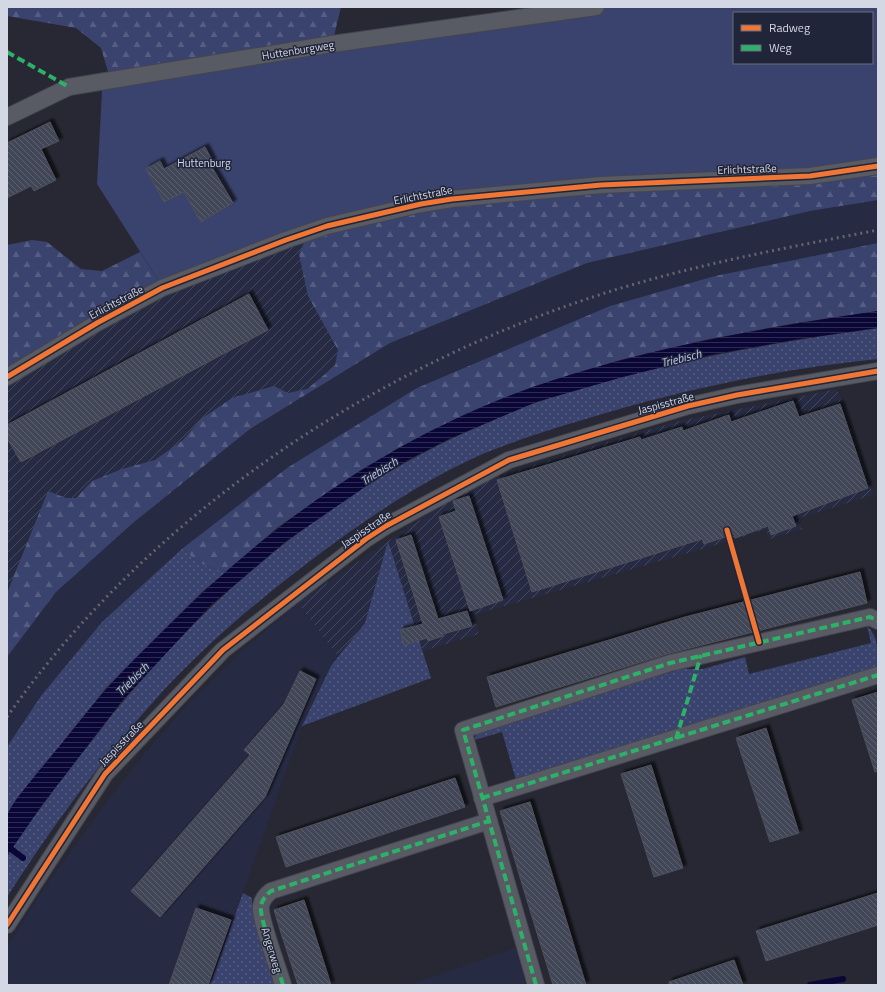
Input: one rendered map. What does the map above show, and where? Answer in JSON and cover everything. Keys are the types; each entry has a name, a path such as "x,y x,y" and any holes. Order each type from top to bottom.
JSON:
{"street":[{"name":"Huttenburgweg","path":"7,117 69,87 332,44 596,7"},
{"name":"Erlichtstraße","path":"7,377 97,323 162,288 286,240 334,224 421,204 452,199 602,185 810,176 878,166"},
{"name":"Jaspisstraße","path":"7,925 105,774 223,650 366,539 386,526 509,460 688,406 737,395 878,371"},
{"path":"536,985 463,730 670,663 870,617 878,621"},
{"path":"482,798 878,675"},
{"name":"Angerweg","path":"283,985 262,915 262,901 271,892 489,821"}],"shaded area":[{"path":"878,200 878,243 715,276 610,306 287,468 183,548 102,622 7,747 7,657 22,636 56,592 134,522 250,429 390,343 587,263 810,211"},
{"path":"309,232 354,365 250,429 134,522 56,592 7,657 7,377 97,323"},
{"path":"837,389 873,495 799,518 802,529 770,539 766,529 733,540 473,615 479,634 423,651 388,541 452,499 497,477 590,447 680,421"},
{"path":"388,541 365,623 338,657 298,603"},
{"path":"298,603 338,657 331,666 302,726 210,985 7,985 7,947 45,887 108,800 146,752 187,705 239,654"},
{"path":"516,948 526,985 409,985"}],"green space":[{"path":"7,7 341,7 333,40 109,75 101,48 76,28 7,16"},
{"name":"Huttenburg","path":"533,7 878,7 878,166 421,204 162,286 97,184 102,91 109,75"},
{"path":"878,166 878,200 810,211 587,263 390,343 250,429 134,522 56,592 7,657 7,593 48,491 66,498 76,498 92,481 122,469 155,460 183,440 201,419 232,398 274,386 288,393 307,389 335,366 338,350 308,296 299,254 309,232 421,204"},
{"path":"32,240 47,242 81,269 102,271 140,252 162,286 7,377 7,245"},
{"path":"878,243 878,311 796,323 709,339 620,360 532,387 400,447 358,472 278,527 227,571 202,564 193,558 183,548 287,468 417,388 610,306 715,276"},
{"path":"878,328 878,359 840,363 727,382 616,410 528,437 478,456 393,502 314,558 235,621 162,692 120,741 61,817 7,897 6,864 11,850 66,774 134,689 177,642 222,597 270,555 321,516 374,481 429,450 518,409 580,389 622,377 706,357 792,341"},
{"path":"388,541 431,678 302,726 331,666 365,623"},
{"path":"183,548 193,558 202,564 227,571 203,591 106,688 21,794 7,815 7,747 41,696 102,622"},
{"path":"867,626 876,642 878,672 517,783 502,732 474,740 478,730 681,669 703,669 745,657 749,674 871,643"},
{"path":"243,893 252,898 252,906 277,985 210,985"}],"water":[{"name":"Triebisch","path":"878,311 878,328 799,339 710,355 623,377 536,402 449,439 406,461 365,487 285,542 211,605 122,701 42,805 7,856 6,822 11,808 37,773 101,695 140,653 210,585 294,516 385,456 433,430 482,407 533,387 575,373 660,350 747,332"}],"building":[{"path":"50,122 59,141 41,149 56,180 34,191 31,186 7,198 7,143"},
{"path":"205,147 213,162 210,164 233,203 201,222 184,192 164,202 146,169 160,161 164,169"},
{"path":"249,294 268,330 21,462 7,438 7,425"},
{"path":"793,401 799,417 840,404 868,488 792,516 796,526 771,535 768,526 735,538 734,534 704,544 702,539 532,592 497,480 640,437 641,440 682,427 683,431 729,415 731,422"},
{"path":"469,496 503,600 470,611 439,517 456,511 453,501"},
{"path":"411,535 438,619 467,611 472,626 443,634 443,636 428,641 427,638 404,645 400,630 423,624 396,540"},
{"path":"860,572 867,603 667,654 496,707 487,677 685,617"},
{"path":"300,671 316,679 265,797 160,917 131,891 250,755 244,750 284,704"},
{"path":"878,692 878,771 875,772 852,700"},
{"path":"766,728 799,833 770,842 736,738"},
{"path":"651,765 683,868 654,877 621,774"},
{"path":"455,778 465,807 286,867 276,837"},
{"path":"530,802 586,985 553,985 525,894 500,811"},
{"path":"878,893 878,925 766,961 756,931"},
{"path":"304,900 331,985 298,985 281,933 274,910"},
{"path":"196,908 231,920 208,985 169,985"},
{"path":"734,960 743,985 669,985 669,982"}],"waterway":[{"path":"7,846 23,858"},
{"path":"810,985 843,979"}],"railway":[{"path":"7,717 63,644 127,577 196,515 270,458 349,408 431,363 516,325 602,294 670,274 704,266 878,230"}],"marked path":[{"path":"7,52 69,87"},
{"path":"536,985 463,730 670,663 870,617 878,621"},
{"path":"676,739 701,655"},
{"path":"482,798 878,675"},
{"path":"283,985 261,912 262,902 271,891 489,821"}],"cycle path":[{"path":"7,377 97,323 162,288 286,240 327,226 421,204 452,199 601,185 810,176 878,166"},
{"path":"7,925 105,774 223,650 366,539 386,526 509,460 688,406 737,395 878,371"},
{"path":"727,530 759,642"}]}
